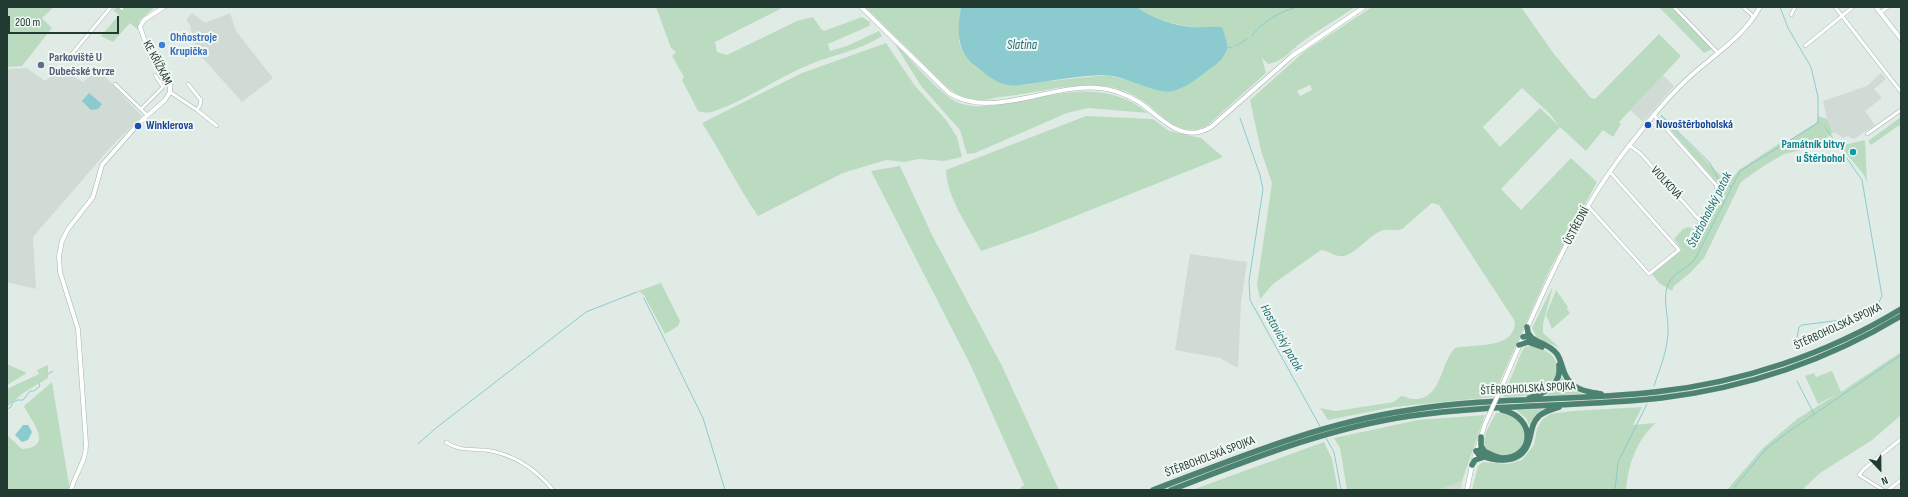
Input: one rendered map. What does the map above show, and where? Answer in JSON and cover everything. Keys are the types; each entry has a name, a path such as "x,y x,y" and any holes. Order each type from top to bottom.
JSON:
{"highway":[{"name":"ŠTĚRBOHOLSKÁ SPOJKA","path":"1171,490 1273,451 1320,436 1328,430 1360,419 1410,410 1464,404 1613,396 1684,388 1756,372 1829,346 1901,309"},
{"name":"ŠTĚRBOHOLSKÁ SPOJKA","path":"1153,490 1316,430 1328,430 1408,416 1486,409 1663,398 1741,383 1783,370 1825,354 1866,335 1901,316"},
{"path":"1517,401 1546,391 1554,385 1559,375 1559,366 1554,354 1530,340 1527,327"},
{"path":"1523,337 1556,353 1565,376 1575,386 1590,392 1613,396"},
{"path":"1519,345 1530,340"},
{"path":"1476,452 1480,450 1484,454 1503,461 1518,456 1527,447 1532,427 1540,416 1550,410 1574,404"},
{"path":"1484,454 1499,458 1512,456 1524,447 1527,435 1524,422 1515,414 1502,410 1486,409"},
{"path":"1481,437 1481,446 1484,454"},
{"path":"1472,465 1484,454"}],"street":[{"path":"71,55 111,7"},
{"path":"156,12 158,7"},
{"path":"156,12 164,7"},
{"path":"861,7 950,93 964,101 986,104 1070,89 1099,88 1118,92 1139,102 1173,128 1196,133 1202,132 1210,127 1292,56 1364,7"},
{"path":"1674,7 1719,54"},
{"path":"1743,7 1754,17"},
{"name":"ÚSTŘEDNÍ","path":"1467,490 1472,465 1485,424 1549,279 1588,206 1629,145 1654,115 1693,74 1732,43 1754,17 1760,7"},
{"path":"1791,15 1795,7"},
{"path":"1835,7 1901,92"},
{"path":"1805,46 1853,7"},
{"path":"1876,7 1901,38"},
{"path":"1880,13 1888,7"},
{"name":"KE KŘÍŽKÁM","path":"71,490 73,481 84,457 86,443 78,330 60,272 59,256 62,241 68,229 93,197 102,165 147,115 165,100 170,92 170,82 151,58 140,30 141,22 156,12"},
{"path":"141,109 163,87 155,75"},
{"path":"115,84 147,115"},
{"path":"188,84 201,100 197,110"},
{"path":"170,92 197,110 217,126"},
{"path":"1867,134 1901,110"},
{"path":"1654,115 1716,185 1717,191 1698,226"},
{"name":"VIOLKOVÁ","path":"1629,145 1641,154 1701,222"},
{"path":"1588,206 1649,274 1678,250 1610,172"},
{"path":"1883,490 1859,475 1864,469 1901,439"},
{"path":"446,442 458,448 494,452 513,457 535,470 553,490"},
{"path":"1888,490 1901,480"}],"shaded area":[{"path":"192,13 205,23 230,13 236,31 272,79 242,102 192,46 195,43 189,35 192,33 190,25 186,20"},
{"path":"27,68 45,81 56,72 72,73 76,78 83,82 98,69 142,116 109,149 33,237 36,289 7,282 7,69"},
{"path":"1881,73 1886,79 1874,89 1882,98 1865,111 1875,125 1854,139 1848,136 1843,138 1836,133 1833,133 1827,119 1823,101 1867,86"},
{"path":"1663,75 1674,86 1643,122 1630,110"},
{"path":"1190,254 1247,262 1241,303 1238,368 1220,358 1175,350"},
{"path":"1462,481 1461,490 1439,490"}],"green space":[{"path":"7,7 54,7 42,18 52,28 22,66 7,67"},
{"path":"118,7 121,10 125,7 155,7 139,21 138,30 130,23 113,42 101,36 119,15 113,10"},
{"path":"656,7 784,7 715,42 717,52 727,55 797,21 813,17 824,31 862,17 870,22 869,26 828,44 830,51 847,46 879,31 882,36 848,52 820,60 799,69 728,106 713,112 704,112 698,111 682,80 684,77 672,56 676,52 671,48"},
{"path":"865,7 961,7 959,42 962,49 974,66 1000,83 1028,85 1040,82 1107,75 1137,82 1153,89 1179,89 1197,78 1225,56 1227,43 1219,27 1198,27 1176,24 1156,18 1137,7 1355,7 1308,37 1278,61 1268,64 1262,58 1266,73 1208,125 1197,129 1188,130 1171,123 1136,96 1113,87 1090,85 1064,87 982,100 965,98 948,88"},
{"path":"1372,7 1521,7 1554,54 1591,98 1595,99 1659,34 1681,56 1619,122 1621,124 1613,137 1603,130 1586,151 1560,127 1501,189 1521,210 1571,158 1597,182 1550,269 1493,397 1394,407 1328,420 1320,408 1336,411 1394,402 1401,396 1412,399 1423,398 1430,394 1435,388 1450,355 1455,348 1499,342 1507,338 1512,333 1515,325 1514,320 1439,205 1432,203 1402,229 1386,230 1376,233 1355,250 1344,256 1339,256 1321,250 1273,284 1260,299 1257,285 1272,183 1261,151 1250,100 1305,51","holes":["1310,85 1312,90 1300,96 1297,91","1522,88 1550,114 1559,126 1540,108 1500,147 1483,127"]},
{"path":"1659,7 1671,7 1712,49 1704,53"},
{"path":"893,41 941,91 957,102 969,106 989,106 1063,93 1098,92 1115,95 1132,102 1148,113 1088,108 1067,113 975,153 967,154 960,130 921,86"},
{"path":"886,43 915,86 946,120 957,137 962,157 944,161 919,159 904,162 886,160 843,173 758,216 702,123 802,73"},
{"path":"1086,116 1153,119 1169,131 1201,138 1223,157 1033,233 981,251 954,201 947,180 946,170"},
{"path":"1662,116 1727,182 1729,182 1739,170 1780,143 1782,145 1817,122 1818,116 1827,119 1833,133 1810,150 1801,150 1784,154 1741,182 1704,258 1689,274 1674,286 1672,291 1659,283 1652,274 1682,250 1674,239 1683,229 1689,227 1703,233 1720,202 1717,199 1720,193 1719,185 1660,118"},
{"path":"1901,117 1901,124 1871,145 1868,141"},
{"path":"1865,140 1867,183 1864,175 1840,146"},
{"path":"900,166 932,235 1002,366 1059,490 1020,490 1024,485 971,366 871,171"},
{"path":"661,283 680,321 678,326 665,334 644,295 638,291"},
{"path":"1553,286 1543,324 1543,333 1560,348 1537,338 1532,328"},
{"path":"1556,290 1568,307 1567,309 1570,313 1552,329 1546,315"},
{"path":"1901,312 1872,329 1842,343 1781,367 1749,377 1717,385 1652,396 1767,371"},
{"path":"1532,346 1545,350 1553,357 1557,368 1555,379 1548,388 1538,393 1523,396 1503,397 1522,351 1525,347"},
{"path":"1901,352 1901,415 1872,440 1820,473 1802,490 1727,490 1763,448 1797,419 1837,394 1818,404 1805,376 1814,373 1816,377 1832,371 1841,392"},
{"path":"7,364 27,373 7,385"},
{"path":"48,365 48,378 23,393 7,407 7,389 39,374 37,370"},
{"path":"1562,377 1572,389 1582,394 1546,396 1556,388"},
{"path":"52,382 70,490 7,490 7,435 22,449 32,447 38,443 38,432 24,406"},
{"path":"1490,404 1489,406 1364,422 1329,431 1328,429 1408,413"},
{"path":"1642,407 1633,425 1656,423 1649,429 1635,453 1631,462 1626,490 1472,490 1478,466 1483,462 1508,464 1522,460 1534,445 1537,429 1542,420 1550,414 1573,411"},
{"path":"1542,409 1529,425 1526,418 1516,410"},
{"path":"1496,413 1512,415 1521,425 1525,435 1523,443 1515,452 1498,455 1488,451 1485,447 1485,435"},
{"path":"1485,415 1462,481 1439,490 1347,490 1340,448 1334,438 1418,420"},
{"path":"1317,432 1318,434 1264,452 1164,490 1159,490 1248,456"},
{"path":"1324,442 1332,459 1338,490 1192,490"}],"water":[{"name":"Slatina","path":"961,7 1137,7 1156,18 1178,25 1221,27 1226,39 1227,48 1224,56 1214,66 1191,83 1173,91 1157,90 1120,78 1102,75 1010,85 997,82 971,63 966,56 962,49 959,33"},
{"path":"89,93 102,104 98,109 91,110 82,101"},
{"path":"23,425 28,425 32,432 28,440 22,442 15,435"}],"waterway":[{"path":"1252,36 1260,27 1272,18 1284,11 1297,7"},
{"name":"Štěrboholský potok","path":"1654,386 1666,347 1668,327 1666,290 1670,280 1695,259 1740,171 1818,123 1818,97 1811,67 1788,28 1780,7"},
{"path":"1236,46 1247,39"},
{"path":"1227,48 1232,47"},
{"path":"1661,115 1710,163 1718,179 1731,187"},
{"name":"Hostavický potok","path":"1240,118 1260,175 1263,189 1249,281 1250,300 1321,428"},
{"path":"1795,347 1799,327 1802,325 1849,319 1878,304 1882,296 1862,180 1825,127"},
{"path":"418,444 436,428 586,312 637,292"},
{"path":"644,298 703,418 725,490"},
{"path":"1732,490 1766,449 1788,432 1901,355"},
{"path":"48,374 53,371"},
{"path":"1797,381 1814,414"},
{"path":"7,409 17,400 23,400 30,391 34,391 40,386 39,383"},
{"name":"Štěrboholský potok","path":"1615,490 1618,462 1647,404"},
{"name":"Hostavický potok","path":"1326,438 1334,452 1341,490"}],"place":[{"name":"Ohňostroje Krupička","path":"162,45"},
{"name":"Parkoviště U Dubečské tvrze","path":"41,65"},
{"name":"Novoštěrboholská","path":"1648,125"},
{"name":"Winklerova","path":"138,126"},
{"name":"Památník bitvy u Štěrbohol","path":"1853,152"}]}
